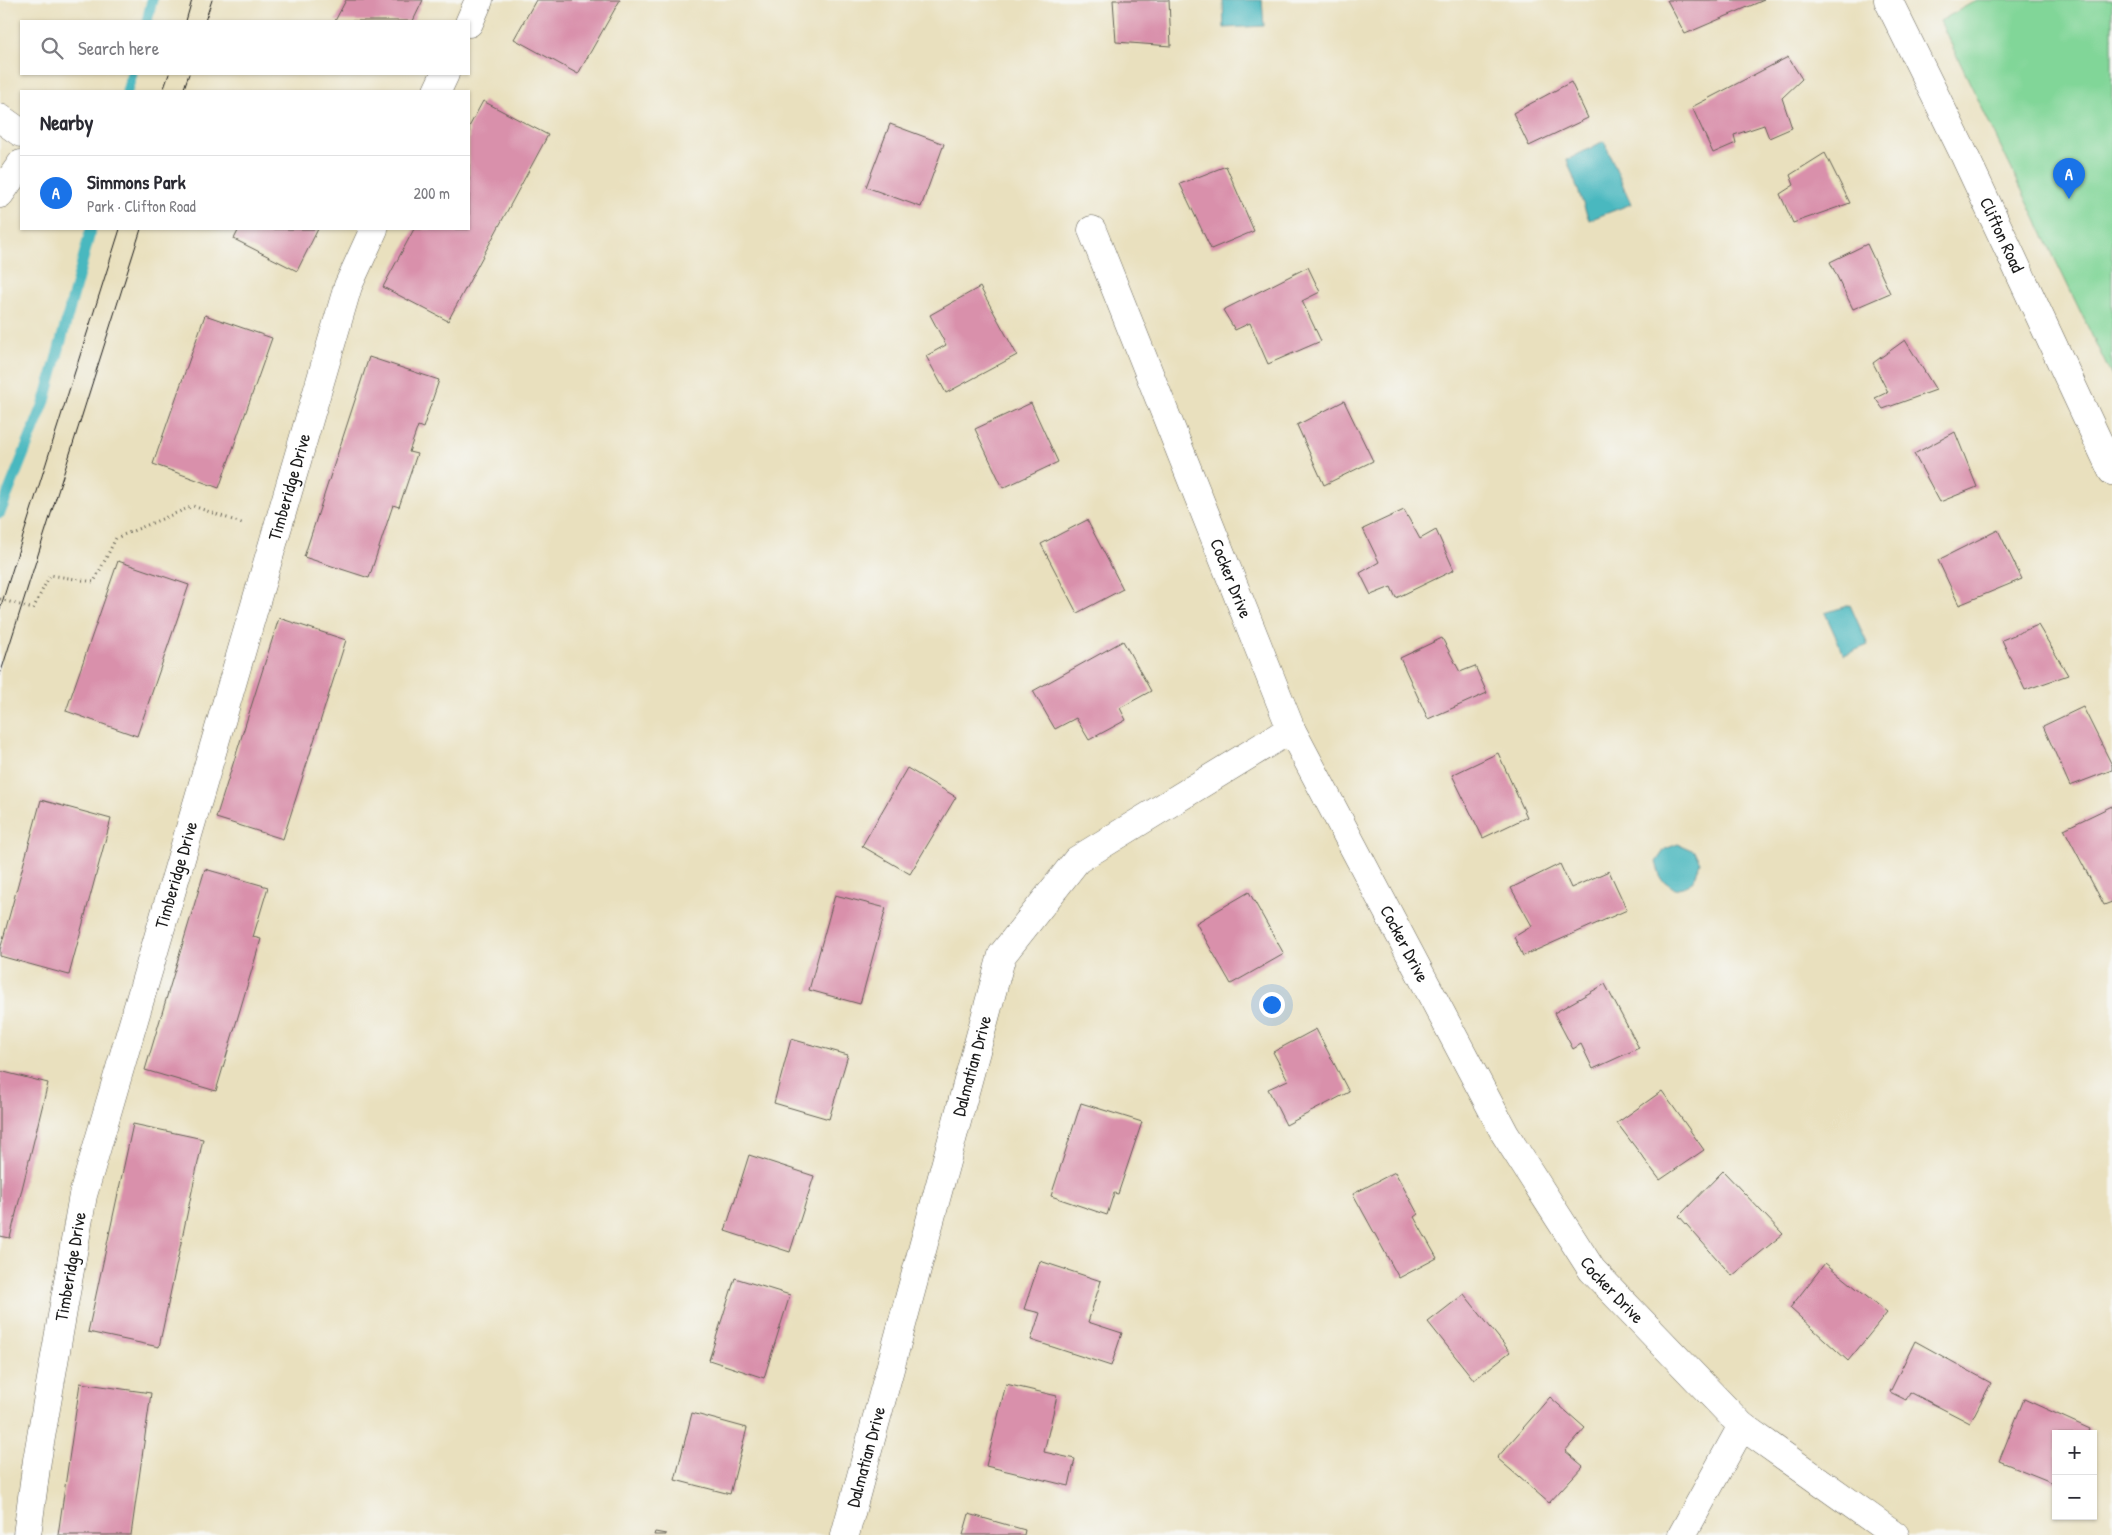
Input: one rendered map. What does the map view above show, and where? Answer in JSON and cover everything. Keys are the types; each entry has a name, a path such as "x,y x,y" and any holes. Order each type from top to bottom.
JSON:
{"street":[{"path":"470,21 479,0"},
{"name":"Clifton Road","path":"1888,0 1970,167 2112,471"},
{"path":"437,90 445,75"},
{"path":"0,118 20,132"},
{"path":"0,194 20,165"},
{"name":"Timberidge Drive","path":"27,1535 37,1460 83,1195 348,286 374,230"},
{"name":"Cocker Drive","path":"1092,230 1291,729 1505,1134 1592,1270 1742,1426 1895,1535"},
{"name":"Dalmatian Drive","path":"845,1535 1002,955 1077,860 1291,729"},
{"path":"1682,1535 1742,1426"}],"path":[{"path":"0,599 33,609 50,575 94,582 116,538 193,506 275,535"}],"green space":[{"path":"1977,0 2112,0 2112,377 1940,21"}],"water":[{"path":"1223,0 1262,0 1264,26 1224,28"},
{"path":"1604,141 1631,204 1589,220 1567,160"},
{"path":"1850,605 1868,645 1844,655 1825,613"},
{"path":"1678,844 1694,851 1700,862 1697,873 1692,881 1686,886 1675,889 1661,879 1656,862 1665,849"}],"building":[{"path":"346,0 423,0 413,20 336,20"},
{"path":"536,0 620,0 578,74 514,39"},
{"path":"1113,0 1169,0 1171,46 1116,42"},
{"path":"1667,0 1764,0 1685,34"},
{"path":"1788,57 1802,79 1782,98 1792,128 1769,138 1764,125 1734,135 1736,143 1713,153 1692,107"},
{"path":"1571,82 1588,118 1529,146 1513,113"},
{"path":"483,101 548,135 448,321 383,287 413,230 470,230 470,125"},
{"path":"890,124 944,144 921,207 866,187"},
{"path":"1825,153 1850,203 1793,223 1780,194 1794,185 1790,175"},
{"path":"1226,166 1254,231 1211,249 1180,184"},
{"path":"238,230 318,230 297,271 234,239"},
{"path":"1867,244 1890,293 1853,309 1830,262"},
{"path":"1308,267 1320,292 1302,301 1321,341 1268,364 1250,323 1235,330 1223,310"},
{"path":"980,287 1017,355 946,393 926,356 946,345 930,315"},
{"path":"205,315 272,338 219,488 153,464"},
{"path":"1905,340 1936,390 1883,409 1875,398 1888,392 1873,363"},
{"path":"369,357 439,380 423,428 418,426 409,452 417,454 399,507 393,505 369,578 304,557"},
{"path":"1344,401 1373,461 1324,485 1297,425"},
{"path":"1031,403 1058,462 1003,488 975,429"},
{"path":"1955,432 1977,487 1940,502 1914,454"},
{"path":"1404,510 1420,539 1436,530 1454,570 1396,598 1391,587 1371,595 1360,573 1379,562 1363,529"},
{"path":"1087,520 1123,589 1077,613 1041,544"},
{"path":"1998,530 2022,579 1959,605 1938,560"},
{"path":"118,561 189,585 137,736 66,711"},
{"path":"279,618 346,640 283,839 216,818"},
{"path":"2038,625 2068,675 2025,690 2002,640"},
{"path":"1442,638 1460,672 1475,666 1487,693 1428,719 1400,658"},
{"path":"1123,641 1151,691 1120,708 1126,720 1089,740 1076,718 1055,729 1033,691"},
{"path":"2083,707 2112,765 2112,770 2070,786 2043,726"},
{"path":"1498,753 1527,817 1483,838 1452,775"},
{"path":"907,768 956,797 910,874 862,846"},
{"path":"41,800 111,819 69,975 0,956 0,950"},
{"path":"2112,806 2112,902 2104,905 2064,829"},
{"path":"1560,864 1571,888 1609,871 1627,910 1523,956 1514,937 1532,926 1511,888"},
{"path":"205,869 268,887 253,937 261,939 216,1091 145,1070"},
{"path":"1249,892 1284,954 1231,984 1196,923"},
{"path":"835,895 886,908 860,1004 809,990"},
{"path":"1605,984 1639,1048 1593,1069 1581,1044 1573,1049 1554,1013"},
{"path":"1316,1029 1349,1092 1286,1125 1268,1089 1288,1080 1273,1052"},
{"path":"791,1039 848,1055 829,1119 774,1103"},
{"path":"0,1071 48,1083 10,1238 0,1236"},
{"path":"1662,1091 1704,1150 1660,1180 1617,1123"},
{"path":"1081,1103 1142,1122 1118,1194 1114,1193 1107,1215 1051,1196"},
{"path":"133,1124 203,1139 159,1347 88,1332"},
{"path":"749,1155 814,1176 790,1252 725,1231"},
{"path":"1723,1171 1783,1234 1732,1276 1679,1216"},
{"path":"1395,1172 1418,1214 1414,1217 1437,1258 1399,1278 1353,1194"},
{"path":"1040,1261 1101,1281 1088,1322 1122,1333 1111,1366 1031,1340 1040,1313 1024,1309"},
{"path":"1825,1263 1887,1313 1848,1361 1790,1308"},
{"path":"735,1278 790,1295 764,1378 709,1360"},
{"path":"1464,1294 1510,1352 1474,1380 1428,1322"},
{"path":"1915,1341 1991,1383 1970,1423 1910,1392 1906,1400 1890,1392"},
{"path":"80,1383 151,1393 131,1535 58,1535"},
{"path":"1006,1384 1057,1396 1044,1452 1075,1459 1069,1486 986,1466"},
{"path":"1550,1397 1585,1428 1565,1451 1583,1466 1549,1503 1497,1458"},
{"path":"2024,1399 2090,1429 2052,1430 2052,1482 1999,1461"},
{"path":"692,1413 747,1428 730,1494 675,1480"},
{"path":"969,1514 1025,1530 1024,1535 963,1535"},
{"path":"655,1532 666,1534 666,1535 654,1535"}],"waterway":[{"path":"147,20 152,0"},
{"path":"127,90 132,75"},
{"path":"0,513 45,401 91,230"}],"tram line":[{"path":"186,20 192,0"},
{"path":"205,20 212,0"},
{"path":"163,90 169,75"},
{"path":"183,90 189,75"},
{"path":"0,609 120,230"},
{"path":"0,675 141,230"}],"place":[{"name":"Simmons Park","path":"2069,199"}]}
